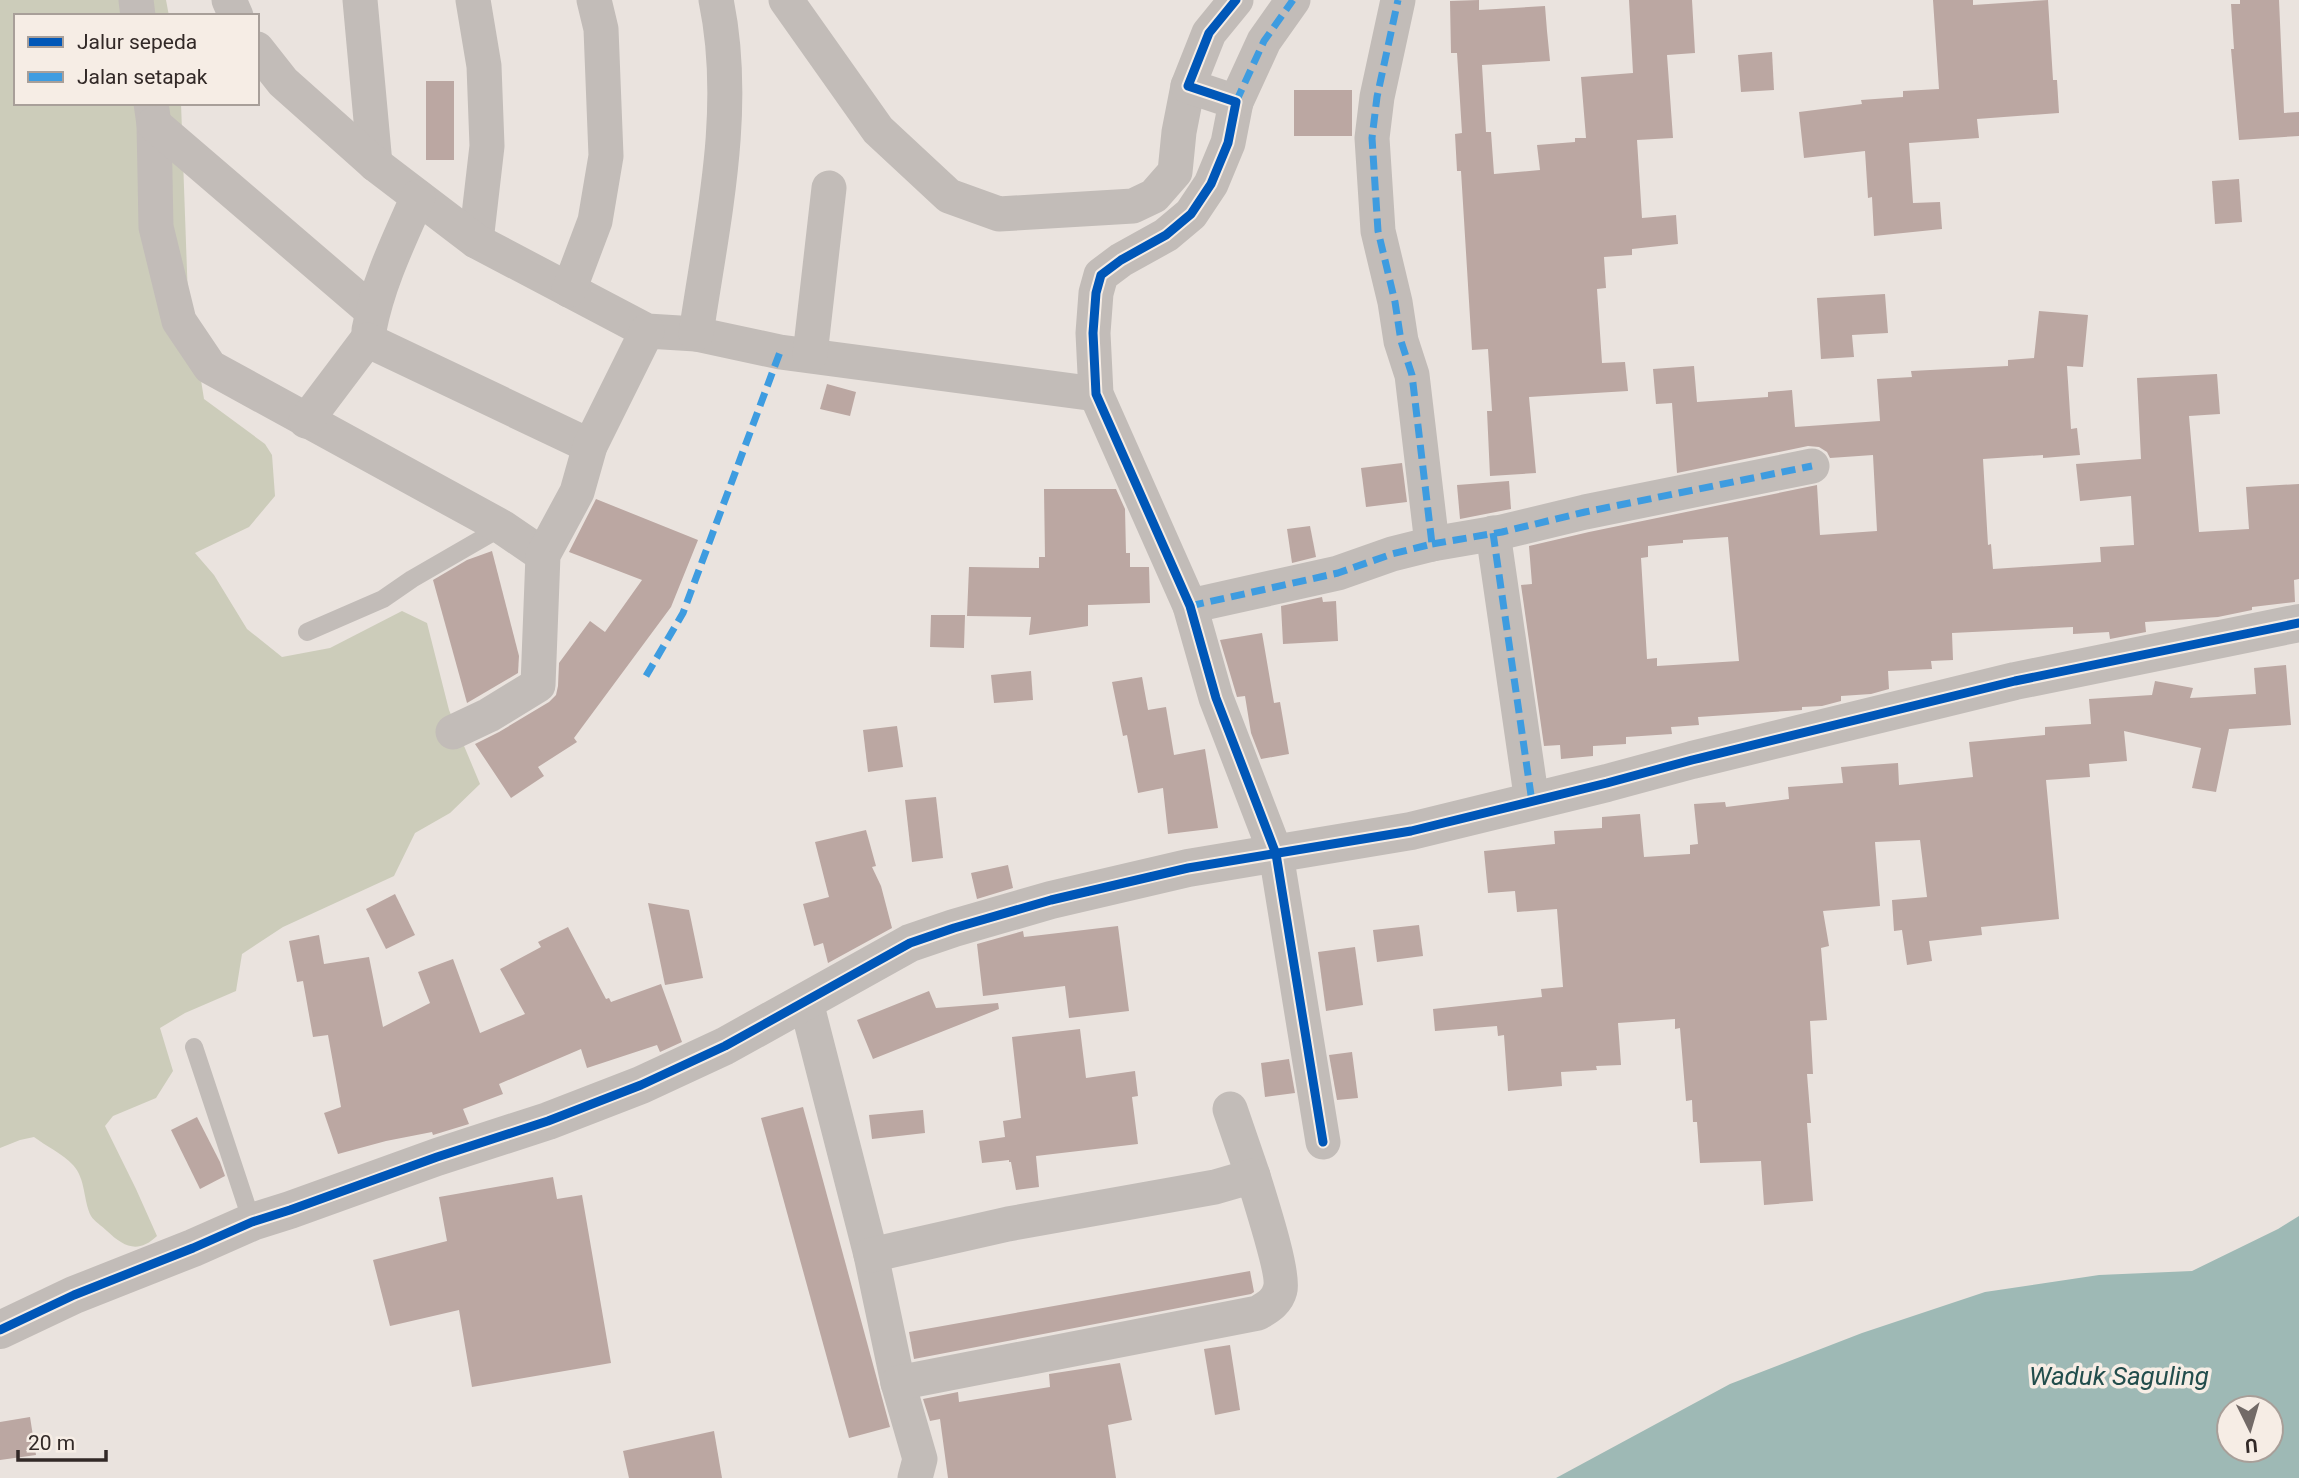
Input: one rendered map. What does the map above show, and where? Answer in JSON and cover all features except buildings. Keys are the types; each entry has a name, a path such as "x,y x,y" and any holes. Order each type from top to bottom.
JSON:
{"street":[{"path":"360,0 375,164"},
{"path":"473,0 484,66 487,146 477,241"},
{"path":"569,290 595,221 606,156 601,29 594,0"},
{"path":"696,334 724,124 725,61 716,0"},
{"path":"786,0 878,130 949,196 999,214 1133,205 1154,196 1175,172 1188,86 1209,33 1236,0"},
{"path":"1293,0 1264,41 1236,102 1227,143 1211,184 1191,214 1166,235 1121,260 1101,275 1096,293 1093,333 1096,394 1189,606 1216,698 1276,854 1323,1142"},
{"path":"1398,0 1377,97 1372,138 1378,231 1395,302 1401,341 1412,375 1432,544"},
{"path":"259,52 283,82 375,164 477,241 646,331 696,334 780,352 1096,394"},
{"path":"1188,86 1236,102"},
{"path":"153,114 369,326 590,446"},
{"path":"153,114 156,227 179,321 210,367 502,527 543,555"},
{"path":"810,355 829,188"},
{"path":"306,421 369,326 392,256 418,197"},
{"path":"453,732 489,715 538,685 543,555 577,492 590,446 646,331"},
{"path":"1189,606 1338,573 1392,554 1432,544 1493,534 1585,512 1812,466"},
{"path":"1493,534 1532,802"},
{"path":"0,1330 74,1295 252,1222 548,1121 630,1089 725,1046 910,943 954,928 1051,900 1188,868 1411,831 2015,681 2299,623"},
{"path":"806,1002 872,1255 898,1384 920,1459 915,1478"},
{"path":"898,1384 1258,1313 1273,1304 1281,1289 1279,1268 1253,1176 1230,1109"},
{"path":"872,1255 1008,1224 1215,1187 1253,1176"}],"lane":[{"path":"307,632 383,599 502,527"},
{"path":"194,1047 252,1222"}],"green space":[{"path":"0,0 166,0 169,14 14,14 14,105 181,105 188,299 204,399 265,444 272,455 275,496 249,527 195,553 214,575 247,629 282,657 330,648 402,611 427,623 449,710 480,784 450,813 415,833 394,876 283,927 242,954 236,991 185,1013 160,1028 173,1071 156,1098 113,1116 105,1126 157,1236 150,1242 137,1247 125,1244 92,1218 77,1171 69,1161 34,1137 0,1148"}],"water":[{"name":"Waduk Saguling","path":"2299,1216 2299,1478 1556,1478 1730,1384 1862,1333 1985,1292 2099,1275 2192,1271"}],"marked path":[{"path":"1236,102 1264,41 1293,0"},
{"path":"1190,606 1338,573 1392,554 1432,544 1412,375 1401,341 1395,302 1378,231 1372,138 1377,97 1398,0"},
{"path":"646,676 683,613 780,352"},
{"path":"1432,544 1502,532 1585,512 1812,466"},
{"path":"1493,533 1532,802"}],"cycle path":[{"path":"1236,0 1209,33 1188,86 1236,102 1228,143 1211,184 1191,214 1166,235 1121,260 1101,275 1096,293 1093,333 1096,394 1190,606 1216,698 1276,854 1323,1142"},
{"path":"0,1330 74,1295 252,1222 548,1121 641,1085 725,1046 910,943 954,928 1051,900 1188,868 1411,831 2015,681 2299,623"}]}
